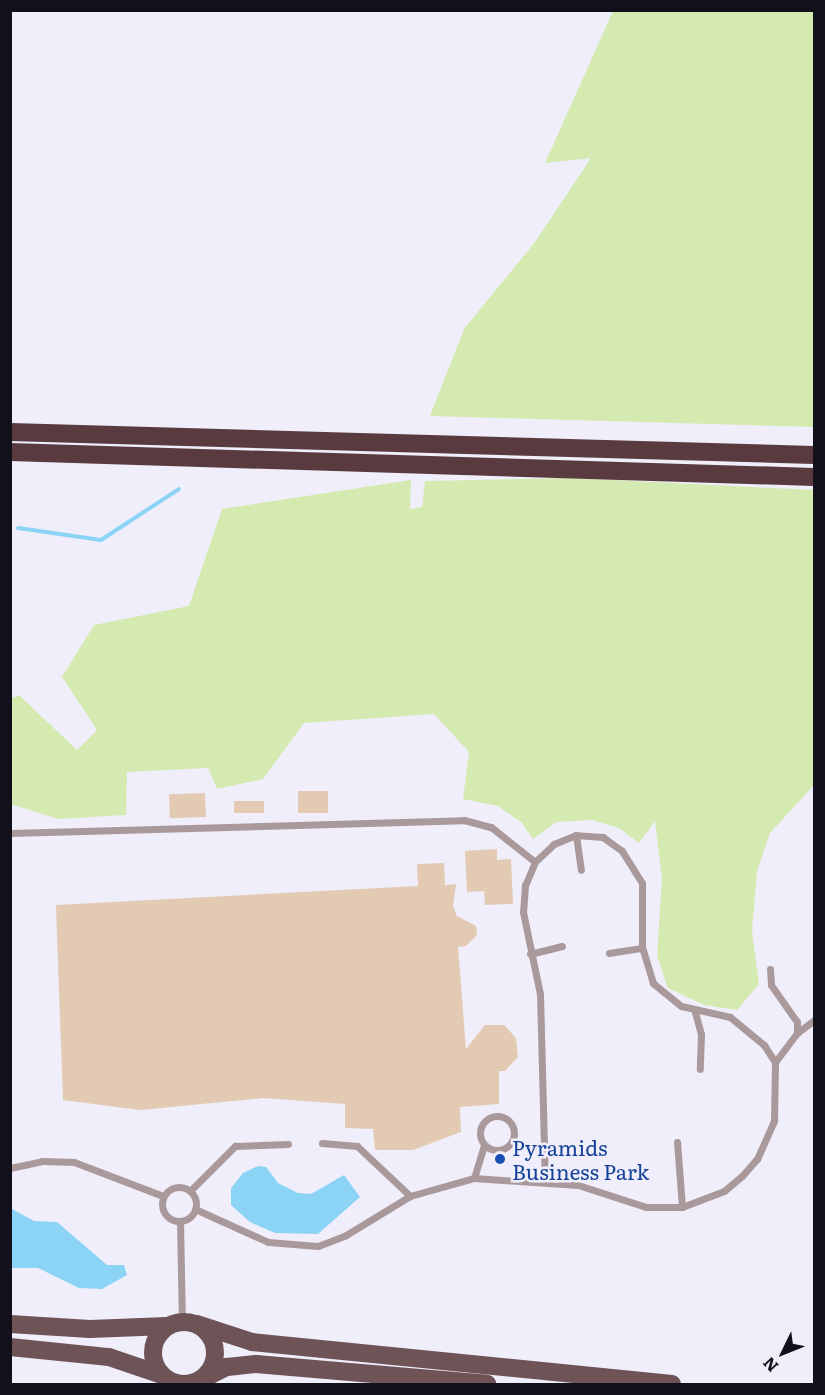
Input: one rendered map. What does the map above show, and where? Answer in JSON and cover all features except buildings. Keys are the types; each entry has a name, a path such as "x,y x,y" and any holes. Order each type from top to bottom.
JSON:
{"highway":[{"path":"10,421 408,443"},
{"path":"10,432 814,455"},
{"path":"10,452 814,477"}],"main road":[{"path":"10,1324 90,1329 182,1324 252,1342 672,1384"},
{"path":"162,1376 153,1350 182,1324"},
{"path":"182,1324 212,1337 216,1353 212,1369 201,1380"},
{"path":"10,1347 109,1357 180,1384 201,1380 227,1367 256,1364 486,1384"}],"lane":[{"path":"10,833 464,820 491,827 535,862"},
{"path":"576,835 580,870"},
{"path":"545,1181 540,994 523,912 525,885 535,862 554,844 576,835 603,837 636,868 642,884 642,948 654,983 695,1012 730,1017 764,1045 776,1062"},
{"path":"530,954 562,946"},
{"path":"609,953 642,948"},
{"path":"770,969 771,986 797,1022 797,1033"},
{"path":"695,1012 701,1034 700,1069"},
{"path":"195,1209 268,1242 318,1246 346,1235 410,1196 474,1178 578,1185 646,1207 682,1207 724,1191 757,1159 774,1121 776,1062 797,1033 814,1020"},
{"path":"474,1178 484,1145 480,1134 483,1123 498,1116 509,1120 515,1136 510,1146 494,1150 484,1145"},
{"path":"677,1142 682,1207"},
{"path":"322,1143 357,1146 410,1196"},
{"path":"190,1191 235,1146 288,1144"},
{"path":"10,1168 42,1161 74,1162 163,1196"},
{"path":"163,1196 174,1187 190,1191"},
{"path":"190,1191 195,1209"},
{"path":"163,1196 163,1211 180,1221"},
{"path":"180,1221 195,1209"},
{"path":"180,1221 182,1324"}],"green space":[{"path":"613,11 814,11 814,427 430,416 464,329 535,242 591,158 545,163"},
{"path":"573,478 814,490 814,785 770,833 757,871 752,931 759,984 737,1010 704,1005 668,988 657,956 662,879 655,821 639,843 619,828 592,820 556,822 533,839 522,823 498,806 463,799 469,752 434,714 304,723 263,779 217,789 208,768 127,772 126,815 58,819 11,804 10,699 19,695 77,750 97,730 62,677 94,625 189,606 222,509 411,480 410,509 422,507 425,481"}],"water":[{"path":"258,1166 266,1167 278,1183 298,1193 311,1194 344,1175 360,1197 318,1234 275,1233 250,1222 231,1205 231,1188 243,1173"},
{"path":"10,1208 34,1221 57,1222 107,1265 124,1265 127,1275 102,1289 79,1288 38,1268 11,1268"}],"waterway":[{"path":"18,528 101,540 179,489"}],"place":[{"name":"Pyramids Business Park","path":"500,1159"}]}
